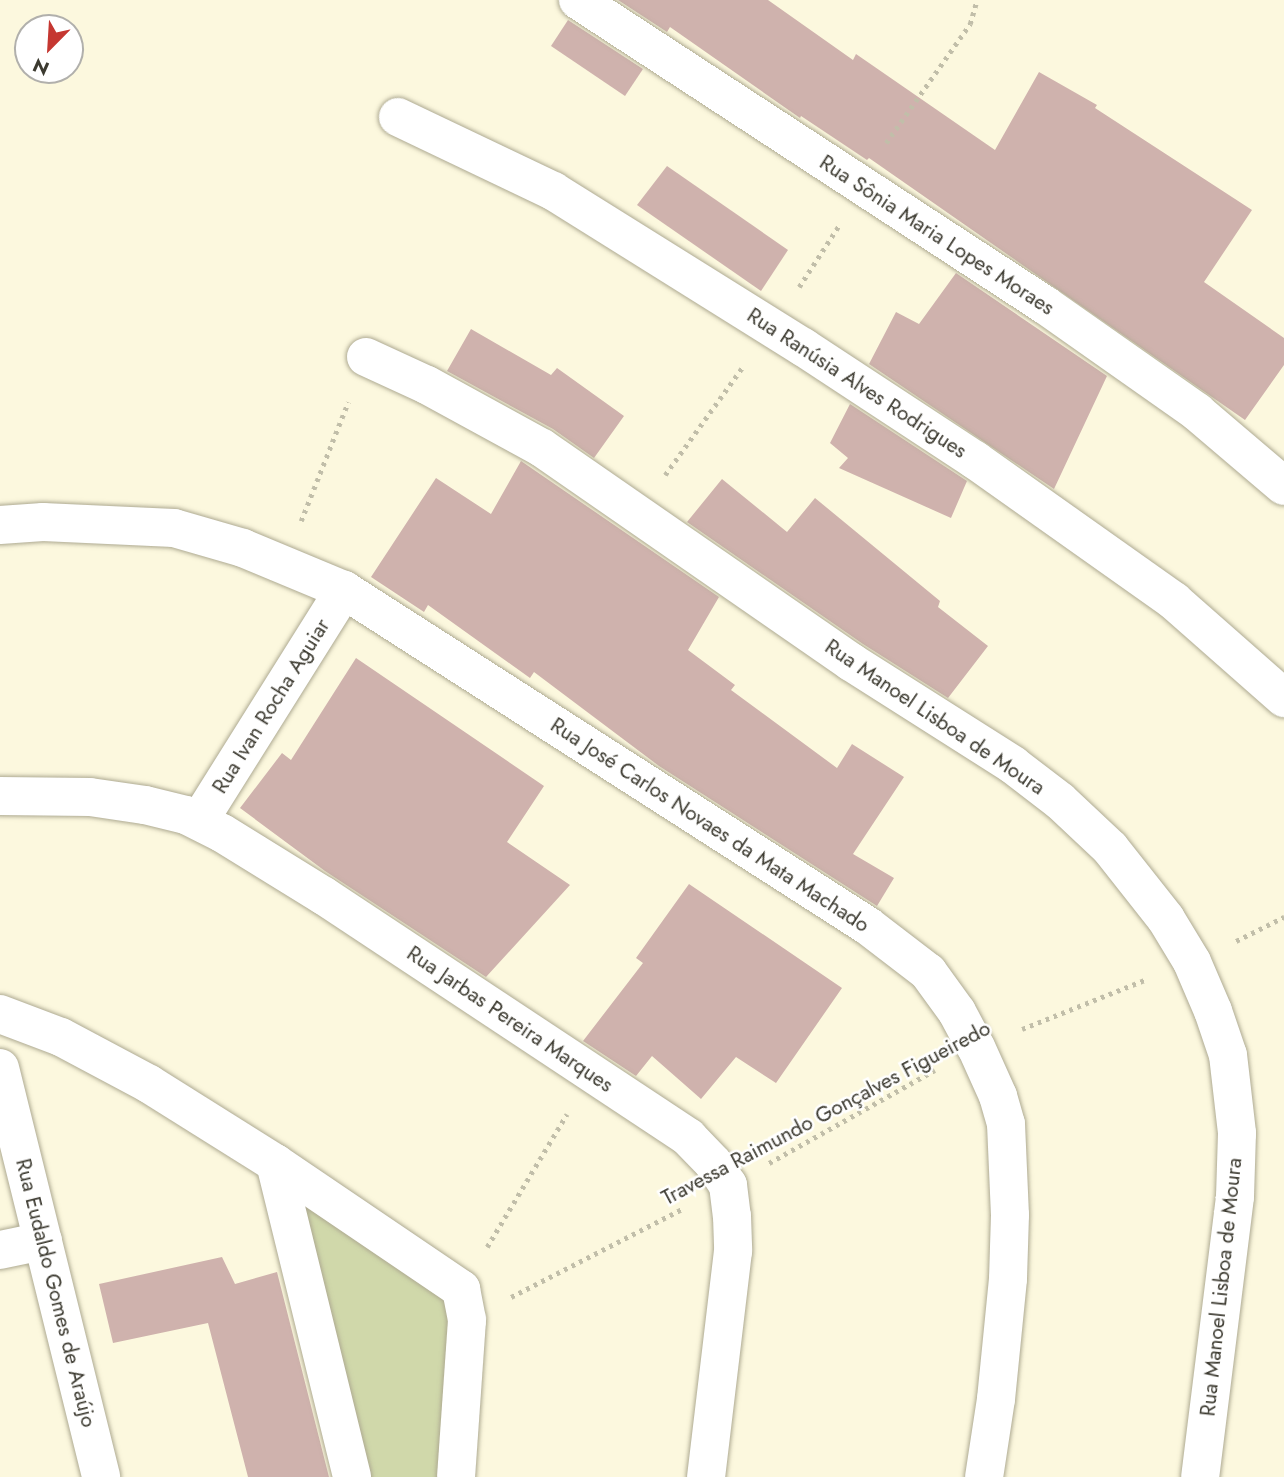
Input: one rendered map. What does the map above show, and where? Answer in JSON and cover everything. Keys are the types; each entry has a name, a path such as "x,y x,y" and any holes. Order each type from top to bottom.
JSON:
{"street":[{"name":"Rua Sônia Maria Lopes Moraes","path":"578,0 1045,305 1197,412 1284,485"},
{"name":"Rua Ranúsia Alves Rodrigues","path":"398,117 553,191 771,327 975,460 1174,601 1284,698"},
{"name":"Rua Manoel Lisboa de Moura","path":"366,357 427,385 542,448 851,662 1013,765 1060,800 1110,848 1166,919 1192,962 1228,1055 1237,1133 1234,1197 1200,1477"},
{"name":"Rua José Carlos Novaes da Mata Machado","path":"0,525 43,522 174,528 284,564 344,590 868,926 938,982 976,1046 998,1096 1006,1124 1010,1215 996,1399 984,1477"},
{"name":"Rua Ivan Rocha Aguiar","path":"199,821 344,590"},
{"name":"Rua Jarbas Pereira Marques","path":"0,796 90,797 145,805 199,821 324,896 688,1137 713,1163 728,1185"},
{"path":"0,1014 93,1052 275,1163 464,1305 456,1477"},
{"name":"Rua Eudaldo Gomes de Araújo","path":"0,1068 101,1477"},
{"path":"275,1163 352,1477"},
{"path":"706,1477 733,1251 728,1185"},
{"path":"0,1250 43,1241"}],"path":[{"path":"638,513 825,250 884,146 970,24 977,0"},
{"path":"284,564 366,357"},
{"name":"Travessa Raimundo Gonçalves Figueiredo","path":"464,1305 728,1185 976,1046 1192,962 1284,918"},
{"path":"464,1305 591,1074"}],"green space":[{"path":"270,1168 465,1287 456,1477 349,1477"}],"building":[{"path":"618,0 768,0 853,60 856,54 995,150 1039,72 1097,105 1095,108 1252,210 1204,282 1284,338 1284,365 1245,420 869,158 867,160 801,116 800,118 670,27 667,32"},
{"path":"568,20 643,69 625,96 551,46"},
{"path":"667,166 788,250 761,291 637,205"},
{"path":"956,273 1107,376 1054,489 869,364 896,312 919,324"},
{"path":"471,329 551,375 557,368 624,416 594,458 553,429 447,371"},
{"path":"850,404 967,481 951,518 839,468 848,458 830,443"},
{"path":"521,461 719,597 688,650 735,685 731,690 837,768 852,744 904,777 853,854 894,878 877,906 659,766 534,672 530,678 428,605 424,612 371,577 436,478 491,514"},
{"path":"722,479 787,532 815,498 940,601 938,607 988,646 948,698 863,644 687,522"},
{"path":"356,658 544,786 507,842 570,885 486,977 325,871 240,808 282,753 291,760"},
{"path":"689,884 842,988 776,1083 736,1057 701,1099 652,1056 636,1076 583,1041 643,963 636,958"},
{"path":"222,1257 235,1284 277,1272 329,1477 248,1477 208,1323 113,1343 99,1284"}]}
